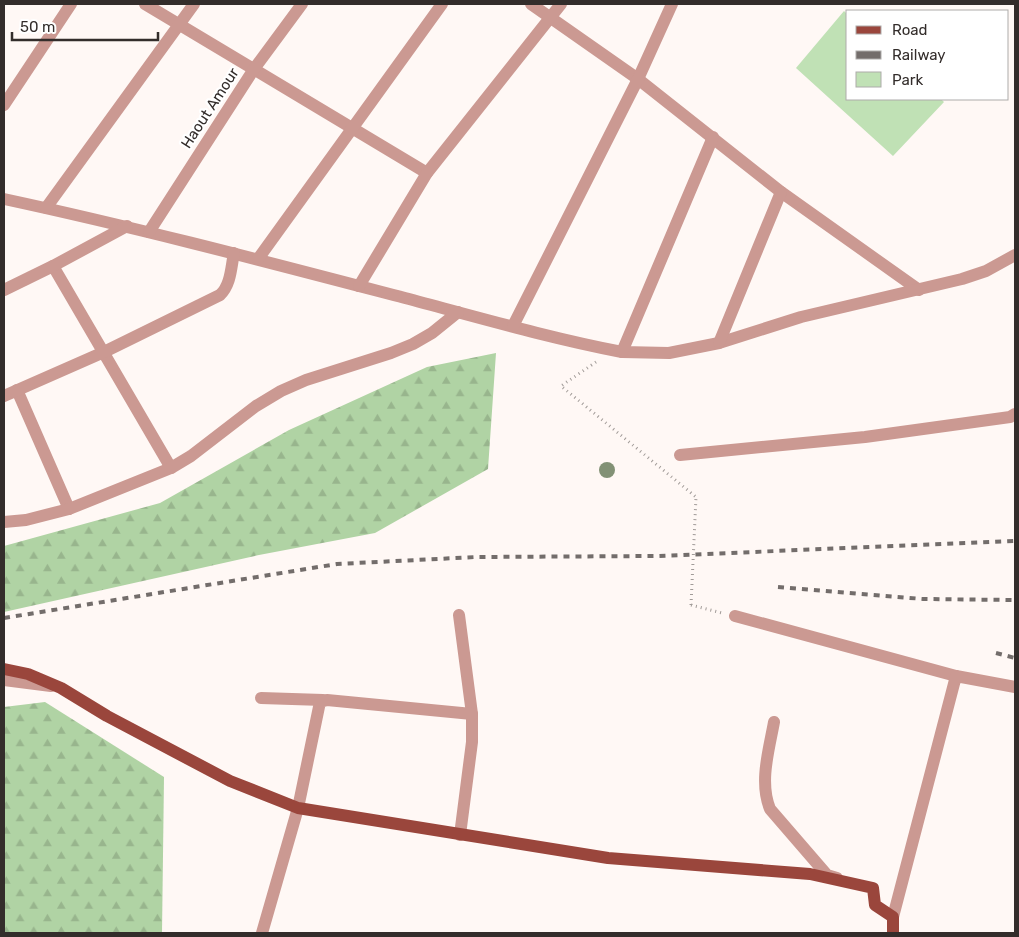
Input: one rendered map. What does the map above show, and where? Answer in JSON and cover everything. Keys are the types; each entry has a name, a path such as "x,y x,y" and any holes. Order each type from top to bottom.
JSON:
{"main road":[{"path":"4,669 28,674 61,688 108,716 230,781 298,808 608,858 810,874 873,888 875,905 893,917 893,933"}],"street":[{"path":"4,105 71,4"},
{"path":"146,4 427,173"},
{"path":"46,208 194,4"},
{"name":"Haout Amour","path":"149,232 254,69 302,4"},
{"path":"258,259 442,4"},
{"path":"531,4 638,79 780,192 919,290"},
{"path":"359,286 427,173 561,4"},
{"path":"513,326 638,79 672,4"},
{"path":"618,352 713,138"},
{"path":"719,343 780,192"},
{"path":"4,199 128,226 618,352 669,353 719,343 801,317 919,290 986,271 1006,262 1015,255"},
{"path":"4,290 128,226"},
{"path":"4,396 104,352 220,295 225,291 228,284 234,253"},
{"path":"53,266 171,468"},
{"path":"4,522 26,520 69,509 171,468 191,456 256,406 281,391 306,380 391,353 413,344 432,333 458,312"},
{"path":"17,390 69,509"},
{"path":"680,454 865,437 1010,417 1015,414"},
{"path":"459,615 472,714 472,742 460,835"},
{"path":"735,616 956,676 1015,687"},
{"path":"893,917 956,676"},
{"path":"4,680 61,688"},
{"path":"261,698 323,700 472,714"},
{"path":"262,933 298,808 320,702 323,700"},
{"path":"774,722 764,786 770,809 827,875 873,888"}],"path":[{"path":"618,352 561,386 696,497 691,605 735,616"}],"green space":[{"path":"844,11 846,13 846,100 942,100 944,102 893,156 796,68"},
{"path":"496,353 488,469 375,533 259,555 4,612 4,546 160,503 289,430 427,367"},
{"path":"45,702 164,777 162,933 4,933 4,707"}],"railway":[{"path":"4,618 337,564 476,557 657,556 1015,541"},
{"path":"778,587 923,599 1015,600"},
{"path":"996,653 1015,658"}]}
